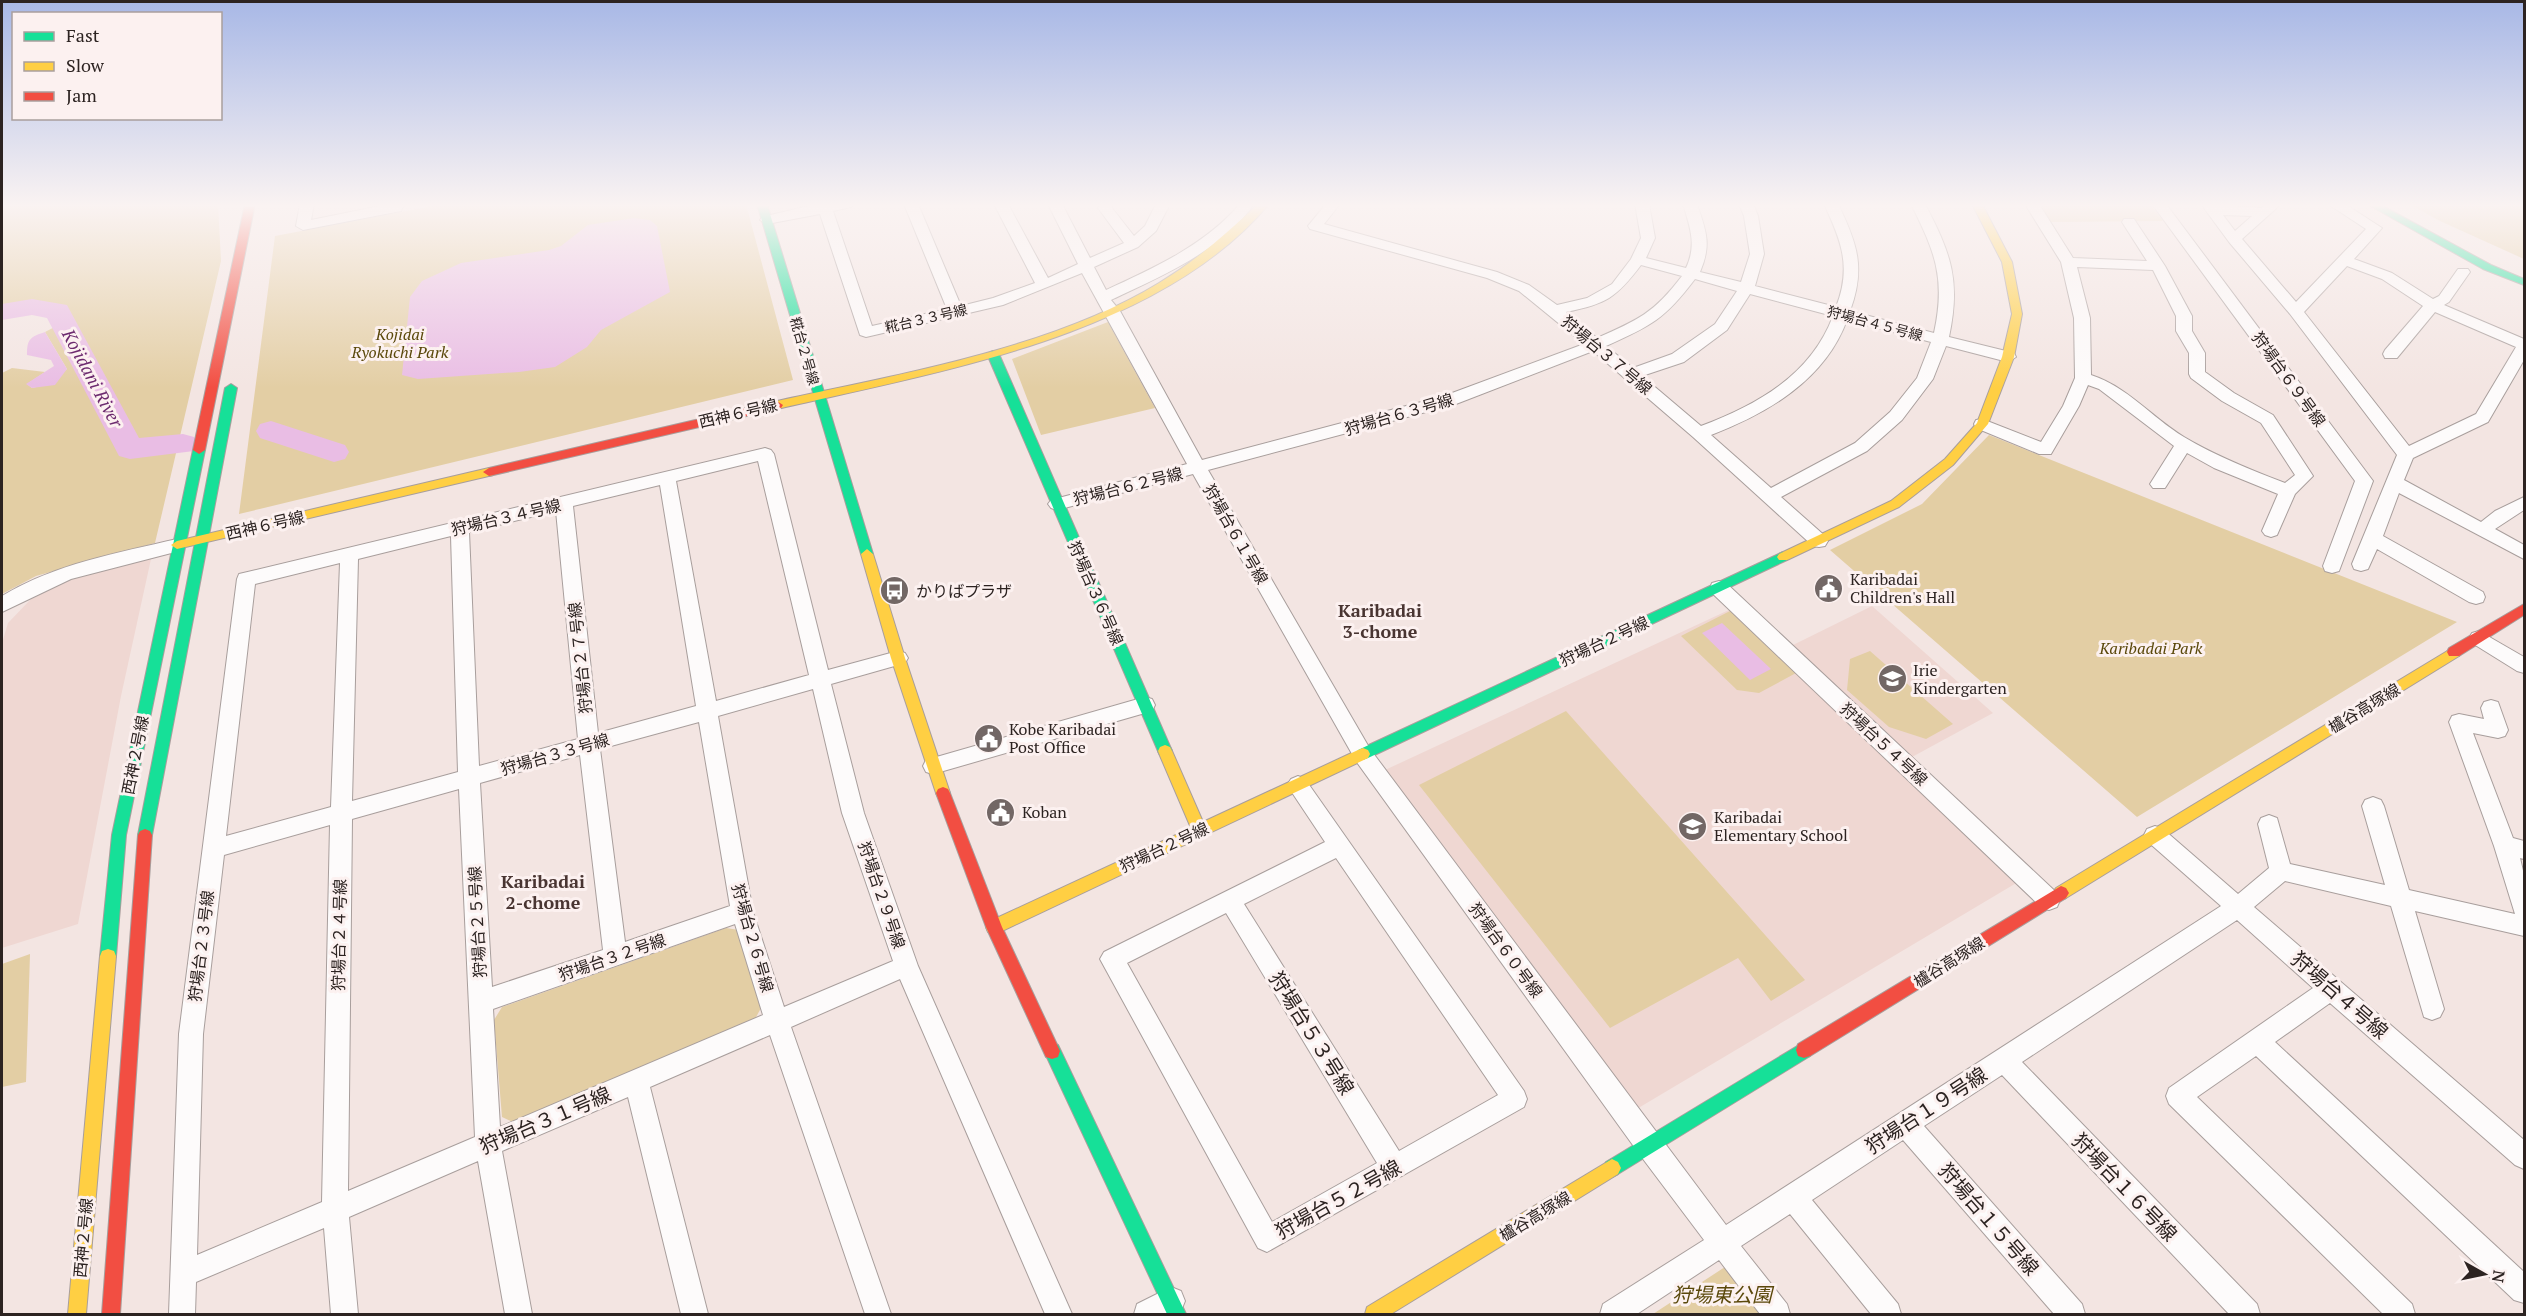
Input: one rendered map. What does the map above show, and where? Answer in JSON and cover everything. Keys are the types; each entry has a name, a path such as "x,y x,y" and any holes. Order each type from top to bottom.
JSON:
{"street":[{"name":"西神２号線","path":"77,1314 119,835 177,545 237,265"},
{"name":"糀台２号線","path":"780,265 817,394 933,766 994,927 1174,1308"},
{"name":"糀台３３号線","path":"844,265 866,332 998,302 1089,265"},
{"path":"937,265 956,311"},
{"path":"1034,265 1044,285"},
{"path":"1107,304 1170,265"},
{"name":"西神６号線","path":"177,545 993,354 1107,304 1179,276 1194,265"},
{"name":"狩場台３７号線","path":"1457,265 1492,275 1524,288 1554,310 1699,433 1819,541"},
{"path":"1554,310 1592,302 1617,286 1634,265"},
{"name":"狩場台４５号線","path":"1658,265 2008,357"},
{"name":"狩場台６３号線","path":"1198,468 1450,400 1595,345 1643,324 1670,302 1695,265"},
{"path":"1630,375 1678,358 1721,327 1746,289 1754,265"},
{"path":"1699,433 1750,413 1783,392 1821,356 1842,314 1851,265"},
{"path":"1769,496 1861,447 1896,416 1926,379 1940,340 1947,309 1944,265"},
{"name":"狩場台２号線","path":"994,927 1895,504 1949,462 1982,424 2008,357 2017,314 2008,265"},
{"path":"1982,424 2045,450 2071,406 2083,378 2082,318 2069,265"},
{"path":"2145,265 2158,266 2184,316 2184,331 2197,353 2197,374 2228,398 2267,419 2304,476 2288,491 2271,531"},
{"name":"狩場台６９号線","path":"2204,265 2364,481 2332,566"},
{"path":"2257,265 2296,311 2406,454"},
{"path":"2296,311 2339,265"},
{"path":"2356,265 2387,276 2432,305 2524,346 2482,418 2406,454 2393,482 2374,539 2361,564"},
{"path":"2484,265 2524,282"},
{"name":"狩場台６１号線","path":"1086,267 1198,468 1363,755"},
{"path":"2391,354 2432,305 2444,299 2463,272"},
{"name":"狩場台３６号線","path":"993,354 1200,831"},
{"name":"西神２号線","path":"111,1314 147,827 200,540 233,378"},
{"path":"2083,378 2106,385 2184,444 2220,464 2288,491"},
{"path":"2159,484 2184,444"},
{"name":"狩場台３４号線","path":"246,579 765,454"},
{"name":"狩場台２９号線","path":"765,454 853,813 906,966 1059,1314"},
{"name":"狩場台６２号線","path":"1057,504 1198,468"},
{"name":"狩場台２６号線","path":"667,478 742,912 878,1314"},
{"path":"2393,482 2524,553"},
{"name":"狩場台２７号線","path":"564,503 589,744 615,956"},
{"path":"2483,529 2501,515 2524,503"},
{"name":"狩場台２５号線","path":"460,528 469,778 488,1144 519,1314"},
{"path":"2374,539 2476,597"},
{"path":"2,605 18,594 72,571 177,545"},
{"name":"狩場台２４号線","path":"345,1314 335,1209 341,813 349,554"},
{"name":"狩場台２３号線","path":"182,1314 191,1034 246,579"},
{"name":"狩場台５４号線","path":"1719,588 2049,900"},
{"name":"櫨谷高塚線","path":"1374,1314 2524,609"},
{"path":"2479,638 2524,666"},
{"name":"狩場台３３号線","path":"213,849 898,658"},
{"path":"933,766 1145,705"},
{"path":"2491,708 2498,730 2459,722 2515,848 2524,910"},
{"name":"狩場台６０号線","path":"1363,755 1649,1146 1777,1314"},
{"name":"狩場台５２号線","path":"1298,785 1340,845 1515,1099 1267,1239 1112,959 1340,845"},
{"path":"2373,806 2432,1009"},
{"path":"2269,824 2282,870 2524,926"},
{"name":"狩場台４号線","path":"2155,835 2524,1156"},
{"name":"狩場台１９号線","path":"1613,1314 2239,907 2282,870"},
{"name":"狩場台５３号線","path":"1230,900 1394,1167"},
{"name":"狩場台３２号線","path":"481,1002 742,912"},
{"name":"狩場台３１号線","path":"184,1274 906,966"},
{"path":"2332,988 2178,1096 2402,1314"},
{"path":"2257,1041 2524,1290"},
{"name":"狩場台１６号線","path":"2003,1059 2247,1314"},
{"path":"636,1081 695,1314"},
{"name":"狩場台１５号線","path":"1905,1124 2072,1314"},
{"path":"1793,1197 1888,1314"},
{"path":"1148,1314 1174,1308"}],"shaded area":[{"path":"456,265 665,265 670,292 601,330 587,347 555,367 519,372 418,379 402,375 410,297 422,281"},
{"path":"45,332 67,369 55,385 32,388 26,384 54,366 51,360 27,355 30,339"},
{"path":"151,559 121,696 78,924 2,948 2,643 8,623 31,599 76,577"},
{"name":"Irie Kindergarten","path":"1872,606 1993,713 1912,757 1793,645"},
{"name":"Karibadai Elementary School","path":"1731,609 2018,882 1635,1110 1385,770"},
{"path":"1722,623 1771,669 1750,680 1702,633"}],"green space":[{"path":"2,265 220,265 155,543 36,576 2,594 2,373 12,368 45,372 27,384 32,388 45,385 67,369 45,332 68,320 67,309 43,302 2,305"},
{"name":"Kojidai Ryokuchi Park","path":"271,265 762,265 793,380 239,514"},
{"path":"1108,322 1155,408 1041,435 1012,359"},
{"name":"Karibadai Park","path":"1989,435 2457,622 2137,817 1830,550 1922,504"},
{"path":"1730,611 1796,673 1759,693 1737,690 1681,636"},
{"path":"1870,651 1953,724 1926,739 1889,727 1847,690 1850,659"},
{"path":"1566,711 1805,980 1771,1001 1738,958 1610,1028 1419,785"},
{"path":"726,928 739,930 761,1008 755,1019 513,1122 502,1117 494,1020 502,1007"},
{"path":"30,954 26,1082 2,1087 2,964"},
{"name":"狩場東公園","path":"1728,1265 1765,1314 1653,1314"}],"waterway":[{"name":"Kojidani River","path":"2,312 32,307 57,311 130,449 183,444"},
{"name":"Kojidani River","path":"271,431 334,452"}],"traffic: fast":[{"path":"780,265 867,554"},
{"path":"2484,265 2524,282"},
{"path":"993,354 1165,751"},
{"path":"145,835 231,388"},
{"path":"108,956 119,835 199,450"},
{"path":"1363,754 1783,557"},
{"path":"1612,1168 1804,1050"},
{"path":"1052,1051 1177,1314"}],"traffic: slow":[{"path":"777,405 906,376 1038,340 1101,316 1161,286 1192,265"},
{"path":"1783,557 1895,504 1949,462 1982,424 2008,357 2017,314 2008,265"},
{"path":"177,545 489,472"},
{"path":"867,554 898,658 943,793"},
{"path":"2061,893 2454,652"},
{"path":"1165,751 1200,831"},
{"path":"994,927 1363,754"},
{"path":"77,1314 108,956"},
{"path":"1374,1314 1612,1168"}],"traffic: jam":[{"path":"199,450 237,265"},
{"path":"489,472 777,405"},
{"path":"2454,652 2524,609"},
{"path":"943,793 994,927 1052,1051"},
{"path":"111,1314 145,835"},
{"path":"1804,1050 2061,893"}],"place":[{"name":"Karibadai Children's Hall","path":"1829,588"},
{"name":"かりばプラザ","path":"895,591"},
{"name":"Irie Kindergarten","path":"1892,679"},
{"name":"Kobe Karibadai Post Office","path":"988,738"},
{"name":"Koban","path":"1001,812"},
{"name":"Karibadai Elementary School","path":"1693,826"}],"district":[{"name":"Karibadai 3-chome","path":"1380,620"},
{"name":"Karibadai 2-chome","path":"543,891"}]}
